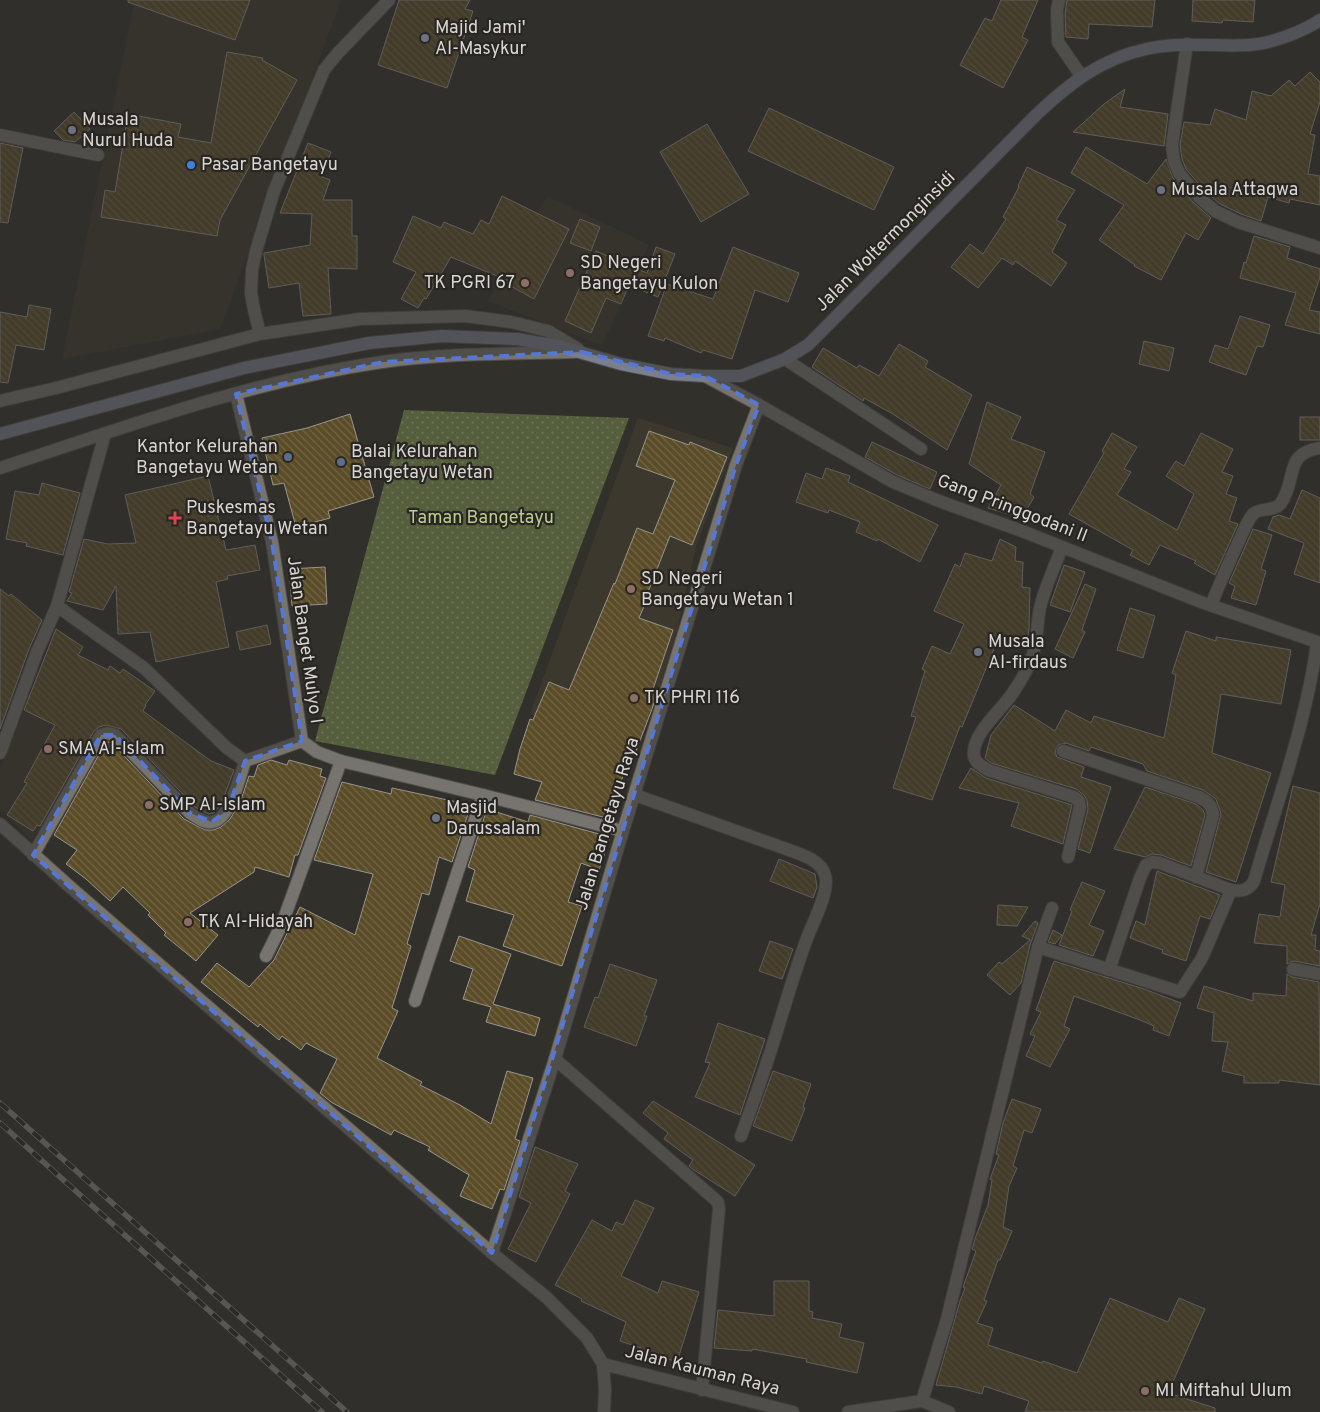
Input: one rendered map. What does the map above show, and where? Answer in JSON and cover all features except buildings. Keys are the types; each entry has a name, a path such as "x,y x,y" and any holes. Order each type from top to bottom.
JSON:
{"main road":[{"name":"Jalan Woltermonginsidi","path":"0,434 244,368 369,343 442,336 517,339 582,352 621,364 671,374 741,376 785,359 808,345 826,329 1037,114 1064,89 1082,77 1112,59 1148,48 1187,44 1249,45 1267,43 1320,20"}],"street":[{"path":"260,334 251,293 252,270 274,191 324,70 389,0"},
{"path":"1059,0 1057,10 1058,42 1082,77"},
{"path":"1187,44 1172,145 1174,161 1180,173 1199,197 1215,211 1238,222 1320,248"},
{"path":"0,134 98,155"},
{"path":"0,401 260,334 360,320 465,316 511,322 548,331 582,352"},
{"path":"0,468 105,434 282,381 383,362 474,355 582,352"},
{"path":"785,359 921,449"},
{"name":"Gang Pringgodani II","path":"705,376 893,482 1210,605 1319,643"},
{"name":"Jalan Banget Mulyo I","path":"236,394 272,542 302,741 317,752 341,761 483,794 623,831"},
{"name":"Jalan Bangetayu Raya","path":"492,1254 555,1059 733,475 759,405"},
{"path":"0,753 37,652 57,606 105,434"},
{"path":"1210,605 1245,529 1254,514 1263,509 1272,509 1280,505 1299,456 1307,450 1320,448"},
{"path":"1062,547 1042,597 1035,647 1025,672 1013,693 979,736 973,753 974,759 988,770 1074,797 1079,801 1080,807 1068,857"},
{"path":"57,606 144,668 227,748 245,761"},
{"path":"1109,970 1146,865 1152,862 1160,863 1232,890 1246,890 1250,887 1254,880 1290,761 1313,675 1319,643"},
{"path":"33,855 101,736 108,733 115,735 190,813 207,822 222,818 228,809 245,761"},
{"path":"245,761 302,741"},
{"path":"1063,751 1209,802 1213,809 1213,815 1196,877"},
{"path":"266,956 282,924 341,761"},
{"path":"415,1002 483,794"},
{"path":"635,795 811,859 821,866 826,876 827,884 823,897 741,1136"},
{"path":"0,824 33,855 492,1254 546,1297 587,1338 603,1364 604,1412"},
{"path":"1038,947 1180,992 1202,958 1232,890"},
{"path":"922,1401 947,1319 1038,947 1052,908"},
{"path":"1293,969 1320,974"},
{"path":"555,1059 718,1202 720,1210 702,1390"},
{"name":"Jalan Kauman Raya","path":"603,1364 793,1412"},
{"path":"848,1412 922,1401 949,1412"}],"highlighted area":[{"path":"582,352 671,374 705,376 759,405 736,465 492,1253 33,855 101,735 115,735 190,813 212,822 228,809 245,761 302,741 272,542 236,394 383,362"}],"shaded area":[{"name":"Pasar Bangetayu","path":"135,0 341,0 220,329 62,359"},
{"name":"SD Negeri Bangetayu Kulon","path":"547,196 649,245 602,345 488,301"},
{"name":"SD Negeri Bangetayu Wetan 1","path":"638,418 733,448 696,547 677,630 660,687 619,672 595,737 530,714"},
{"name":"SMA Al-Islam","path":"35,687 106,718 32,840 0,809 0,768"}],"green space":[{"name":"Taman Bangetayu","path":"404,410 629,418 495,775 315,741"}],"railway":[{"path":"0,1103 347,1412"},
{"path":"0,1123 322,1412"}],"place":[{"name":"Majid Jami' Al-Masykur","path":"425,38"},
{"name":"Musala Nurul Huda","path":"72,130"},
{"name":"Pasar Bangetayu","path":"191,165"},
{"name":"Musala Attaqwa","path":"1161,190"},
{"name":"SD Negeri Bangetayu Kulon","path":"570,273"},
{"name":"TK PGRI 67","path":"525,283"},
{"name":"Kantor Kelurahan Bangetayu Wetan","path":"288,457"},
{"name":"Balai Kelurahan Bangetayu Wetan","path":"341,462"},
{"name":"Puskesmas Bangetayu Wetan","path":"175,518"},
{"name":"SD Negeri Bangetayu Wetan 1","path":"631,589"},
{"name":"Musala Al-firdaus","path":"978,652"},
{"name":"TK PHRI 116","path":"634,698"},
{"name":"SMA Al-Islam","path":"48,749"},
{"name":"SMP Al-Islam","path":"149,805"},
{"name":"Masjid Darussalam","path":"436,818"},
{"name":"TK Al-Hidayah","path":"188,922"},
{"name":"MI Miftahul Ulum","path":"1145,1391"}]}
